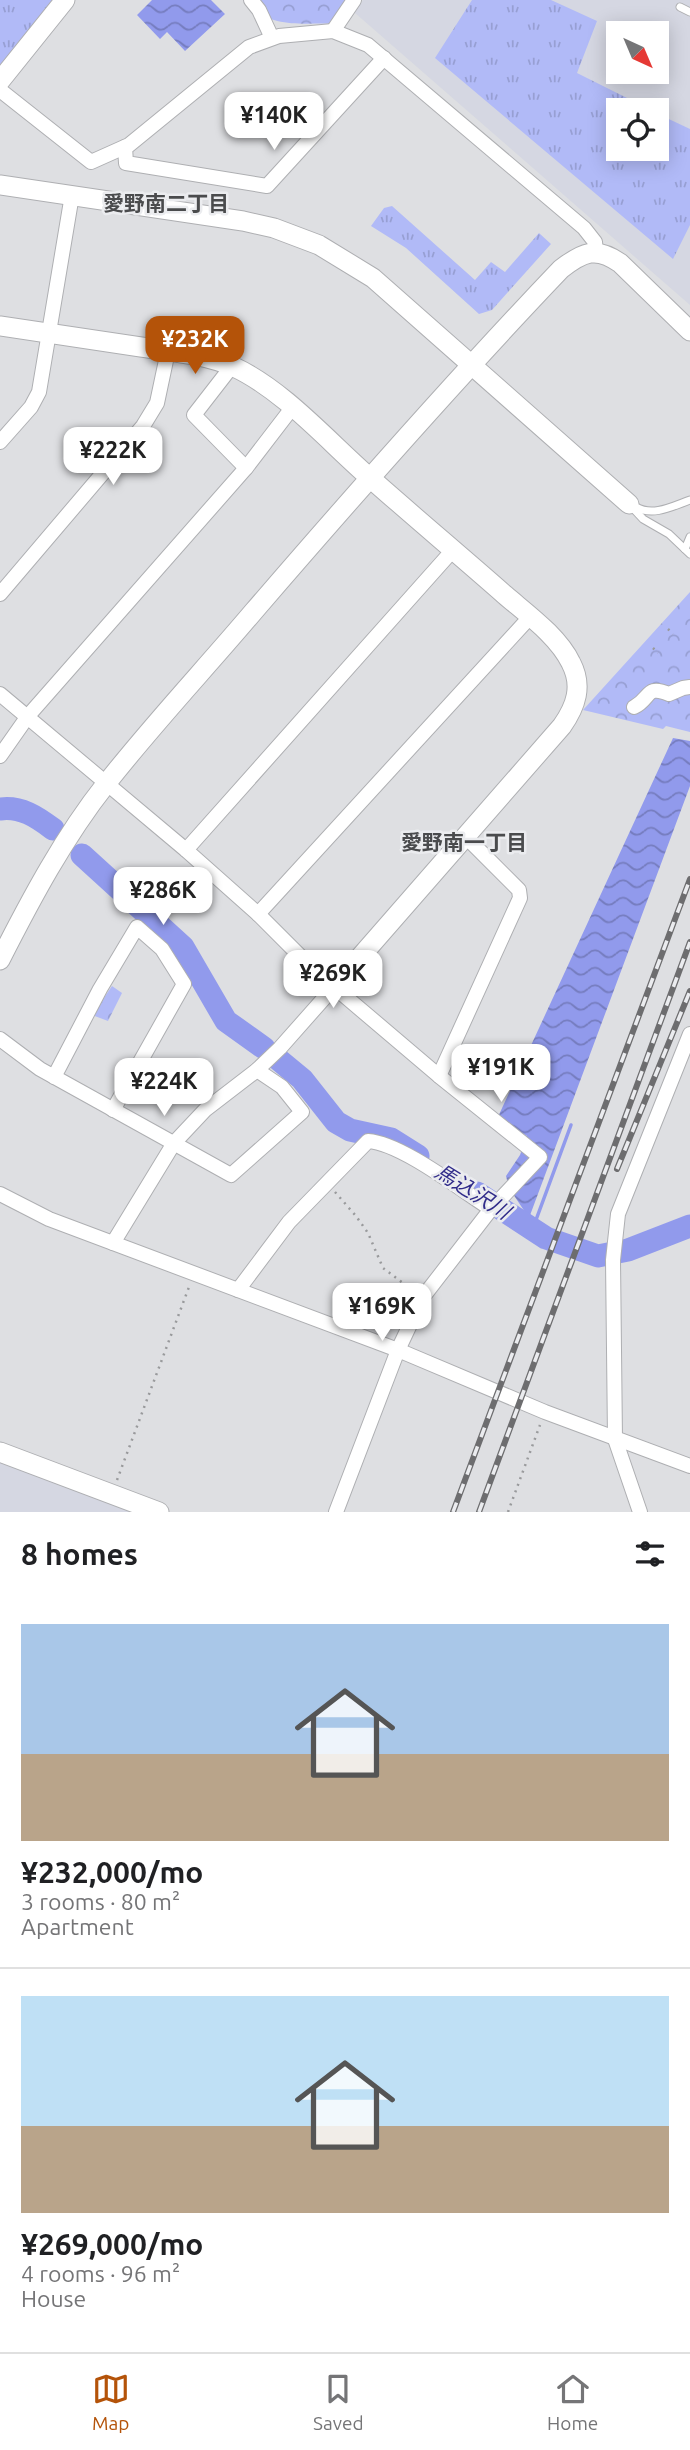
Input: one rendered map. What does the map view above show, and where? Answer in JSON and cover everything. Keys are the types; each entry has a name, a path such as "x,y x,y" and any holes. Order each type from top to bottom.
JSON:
{"street":[{"path":"0,81 65,0"},
{"path":"251,0 259,10 272,38"},
{"path":"333,31 354,0"},
{"path":"0,90 91,162 125,146 249,47 279,36 333,31 368,45 384,58 584,228 595,242 596,252"},
{"path":"125,146 126,163 267,186 384,58"},
{"path":"0,184 243,221 274,228 319,245 373,278 629,504"},
{"path":"0,442 31,407 39,392 72,195"},
{"path":"0,960 62,849 106,784 369,477 469,365 561,269 578,256 596,252 606,254 620,263 690,331"},
{"path":"0,327 209,358 255,378 530,617 566,653 577,678 578,695 562,726 334,987 257,1070 205,1110 174,1143 113,1243"},
{"path":"0,594 143,426 157,404 168,351"},
{"path":"232,366 194,415 246,468"},
{"path":"0,756 28,716 246,468 292,408"},
{"path":"186,850 453,550"},
{"path":"258,914 530,617"},
{"path":"634,707 657,689 669,694 690,687"},
{"path":"0,694 186,850 334,987 540,1157 494,1205 423,1297 398,1350 337,1512"},
{"path":"439,1076 520,898 519,890 464,836"},
{"path":"54,1077 100,989 137,927 162,949 184,984 113,1110"},
{"path":"639,1512 615,1438 613,1260 618,1214 690,1034"},
{"path":"0,1039 54,1077 231,1175 302,1112 282,1087 257,1070"},
{"path":"238,1290 289,1222 368,1140 397,1149 494,1205"},
{"path":"0,1194 49,1219 398,1350 545,1412 690,1466"},
{"path":"0,1452 159,1512"}],"lane":[{"path":"680,7 690,12"},
{"path":"629,504 642,511 657,511 690,500"},
{"path":"629,504 643,519 669,534 688,552"},
{"path":"688,552 690,537"}],"path":[{"path":"668,629 673,634"},
{"path":"653,648 658,653"},
{"path":"327,1184 368,1233 383,1268 423,1297"},
{"path":"112,1494 194,1274"},
{"path":"508,1512 545,1412"}],"shaded area":[{"path":"363,0 690,0 690,305 355,13"},
{"path":"0,1455 141,1512 0,1512"}],"green space":[{"path":"0,0 53,0 0,66"},
{"path":"243,0 353,0 337,24 275,20 254,10"},
{"path":"472,0 551,0 597,21 577,73 627,98 606,98 606,161 669,161 669,119 690,129 690,225 673,259 435,58"},
{"path":"392,206 475,280 491,262 505,272 539,233 551,244 492,310 479,314 406,248 371,226 384,208"},
{"path":"690,592 690,732 666,726 663,729 583,710"},
{"path":"112,986 122,993 108,1021 92,1015"}],"water":[{"path":"152,0 211,0 225,14 185,51 167,32 160,39 137,15"},
{"path":"673,738 690,741 690,786 529,1218 509,1188 506,1176 520,1155 527,1136 497,1119"}],"waterway":[{"name":"馬込沢川","path":"0,809 22,811 53,829"},
{"name":"馬込沢川","path":"82,855 183,947 226,1021 264,1048"},
{"name":"馬込沢川","path":"279,1060 302,1079 336,1122 350,1130 391,1139 418,1156"},
{"path":"546,1238 533,1228 571,1125"},
{"name":"馬込沢川","path":"477,1193 546,1238 598,1256 628,1250 690,1226"}],"railway":[{"path":"453,1512 690,879"},
{"path":"479,1512 690,942"},
{"path":"617,1169 690,991"}],"district":[{"name":"愛野南二丁目","path":"166,203"},
{"name":"愛野南一丁目","path":"464,842"}]}
